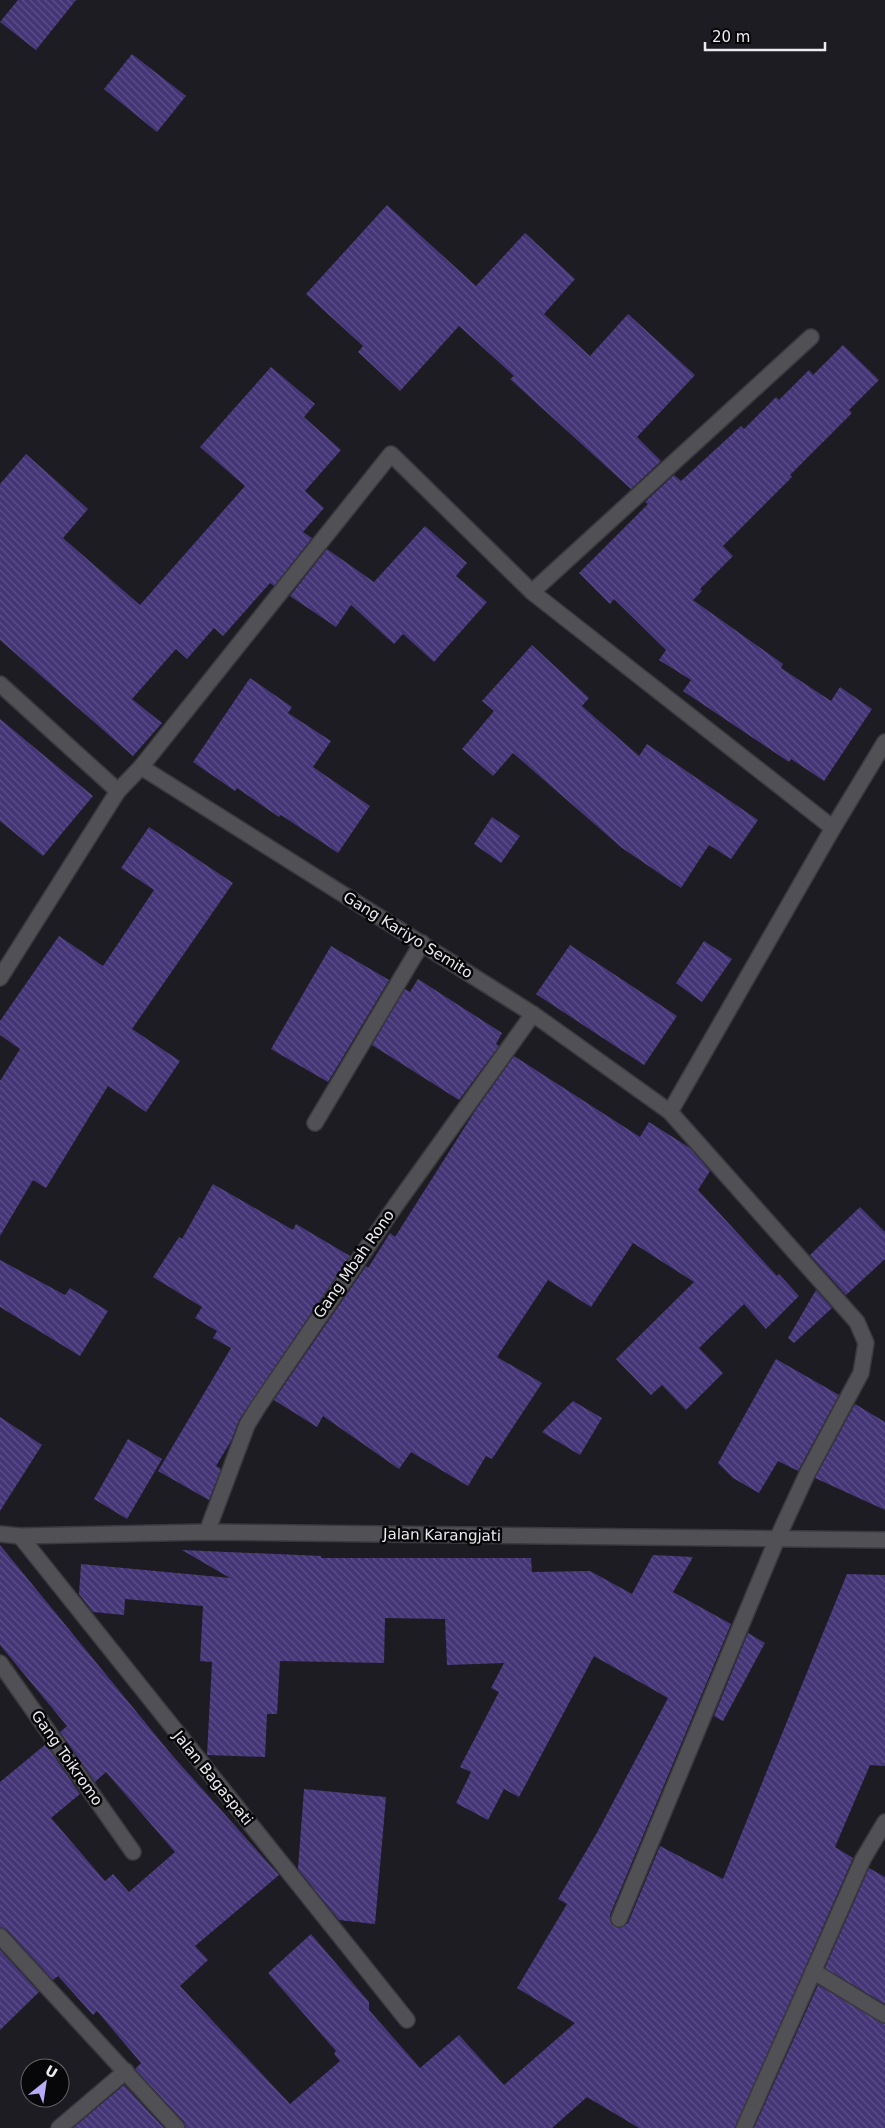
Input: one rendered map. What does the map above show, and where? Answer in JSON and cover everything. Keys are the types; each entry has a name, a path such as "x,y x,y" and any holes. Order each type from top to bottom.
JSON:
{"street":[{"path":"532,592 811,337"},
{"path":"0,978 118,791 141,767 391,454 532,592 833,828"},
{"path":"0,684 118,791"},
{"path":"670,1112 833,828 885,742"},
{"name":"Gang Kariyo Semito","path":"141,767 533,1014 670,1112 857,1322 866,1344 861,1373 807,1474 777,1539 619,1919"},
{"path":"315,1123 422,943"},
{"name":"Gang Mbah Rono","path":"207,1532 247,1425 258,1407 396,1204 533,1014"},
{"name":"Jalan Karangjati","path":"0,1534 20,1536 207,1532 885,1540"},
{"name":"Jalan Bagaspati","path":"20,1536 407,2020"},
{"name":"Gang Toikromo","path":"0,1663 133,1852"},
{"path":"744,2128 863,1860 885,1822"},
{"path":"0,1936 178,2128"},
{"path":"813,1971 885,2015"},
{"path":"59,2128 126,2071"}],"building":[{"path":"18,0 76,0 36,50 0,22"},
{"path":"132,54 186,96 157,132 104,89"},
{"path":"387,205 476,286 525,233 575,279 544,314 590,356 628,314 695,375 637,437 661,461 631,489 510,379 514,376 459,326 400,391 358,352 363,346 306,294"},
{"path":"843,345 879,380 849,410 852,413 790,475 792,477 723,546 733,556 700,589 702,591 693,600 783,664 781,668 831,701 840,687 872,709 824,781 791,759 789,762 683,691 691,680 659,660 666,650 614,599 610,604 579,573 648,504 645,502 674,475 681,481 741,426 744,429 776,397 779,400 809,370 813,375"},
{"path":"271,367 315,404 304,417 341,450 305,491 324,508 303,532 312,538 274,586 270,583 223,636 214,628 187,659 176,649 132,699 162,723 133,756 0,640 0,484 26,454 88,509 63,538 140,605 245,486 200,447"},
{"path":"425,526 467,563 456,576 487,602 434,662 403,634 394,644 351,605 336,627 290,596 327,549 374,582"},
{"path":"532,645 589,698 582,706 639,756 647,744 758,820 731,859 709,845 681,888 622,848 513,753 493,776 462,749 494,711 482,701"},
{"path":"250,678 292,707 288,713 331,741 313,767 370,806 338,853 281,815 279,817 237,788 235,791 193,762"},
{"path":"0,719 93,796 43,856 0,821"},
{"path":"492,817 520,836 501,863 474,844"},
{"path":"149,827 233,883 132,1029 180,1061 146,1112 108,1086 46,1188 33,1180 0,1236 0,1081 20,1049 0,1035 0,1021 59,936 103,966 154,890 121,868"},
{"path":"704,941 732,959 702,1002 676,983"},
{"path":"570,945 677,1016 644,1065 536,994"},
{"path":"331,946 389,980 328,1082 271,1049"},
{"path":"418,979 502,1033 496,1044 499,1046 459,1100 372,1045 405,989 410,992"},
{"path":"514,1056 640,1137 649,1122 690,1148 710,1171 698,1190 777,1276 779,1274 799,1296 766,1329 744,1304 699,1348 723,1373 686,1410 662,1385 651,1395 616,1359 694,1282 633,1243 591,1307 548,1280 497,1357 542,1383 492,1459 486,1456 468,1486 411,1452 399,1469 323,1416 317,1427 274,1400 366,1266 368,1268 390,1233 395,1237 475,1111"},
{"path":"213,1184 293,1230 296,1224 350,1256 239,1420 231,1441 216,1466 221,1469 209,1500 158,1471 231,1348 213,1338 217,1331 195,1318 202,1307 153,1277 179,1237 182,1239"},
{"path":"860,1207 885,1232 885,1259 846,1295 810,1255"},
{"path":"0,1260 65,1295 70,1288 108,1311 80,1356 0,1307"},
{"path":"816,1290 832,1308 794,1343 788,1338"},
{"path":"776,1359 839,1395 798,1471 778,1461 759,1493 733,1478 718,1463"},
{"path":"573,1401 602,1418 580,1455 542,1432"},
{"path":"855,1404 885,1422 885,1510 815,1478"},
{"path":"0,1417 42,1445 0,1511"},
{"path":"128,1439 162,1459 127,1519 94,1499"},
{"path":"0,1545 171,1754 279,1875 195,1946 208,1960 180,1986 290,2104 340,2061 334,2054 336,2051 268,1973 311,1934 369,2002 369,2010 420,2068 459,2035 504,2085 575,2023 517,1988 567,1904 558,1899 598,1831 668,1698 594,1656 519,1797 504,1789 488,1820 456,1803 471,1772 460,1767 499,1692 491,1688 504,1663 447,1665 445,1619 385,1618 384,1663 280,1661 277,1714 267,1714 265,1757 207,1755 212,1662 200,1661 203,1606 125,1599 124,1615 93,1612 79,1594 81,1564 230,1578 182,1550 321,1556 321,1558 531,1558 532,1572 590,1571 632,1594 653,1555 693,1557 673,1592 731,1624 610,1915 611,1924 620,1928 628,1923 660,1846 723,1879 847,1574 885,1575 885,1766 870,1765 835,1847 853,1858 735,2128 639,2128 587,2097 552,2128 186,2128 184,2122 135,2069 141,2063 97,2011 93,2015 58,1976 53,1980 7,1930 0,1927 0,1782 46,1744 80,1794 51,1818 105,1881 113,1874 129,1892 175,1852 106,1772 95,1782 60,1732 67,1726 0,1645"},
{"path":"748,1633 765,1643 723,1721 714,1716"},
{"path":"304,1789 386,1797 375,1924 339,1920 298,1869"},
{"path":"869,1868 885,1877 885,2004 825,1968"},
{"path":"0,1950 39,1992 0,2030"},
{"path":"818,1985 885,2024 885,2128 754,2128"},
{"path":"124,2085 164,2128 73,2128"}]}
